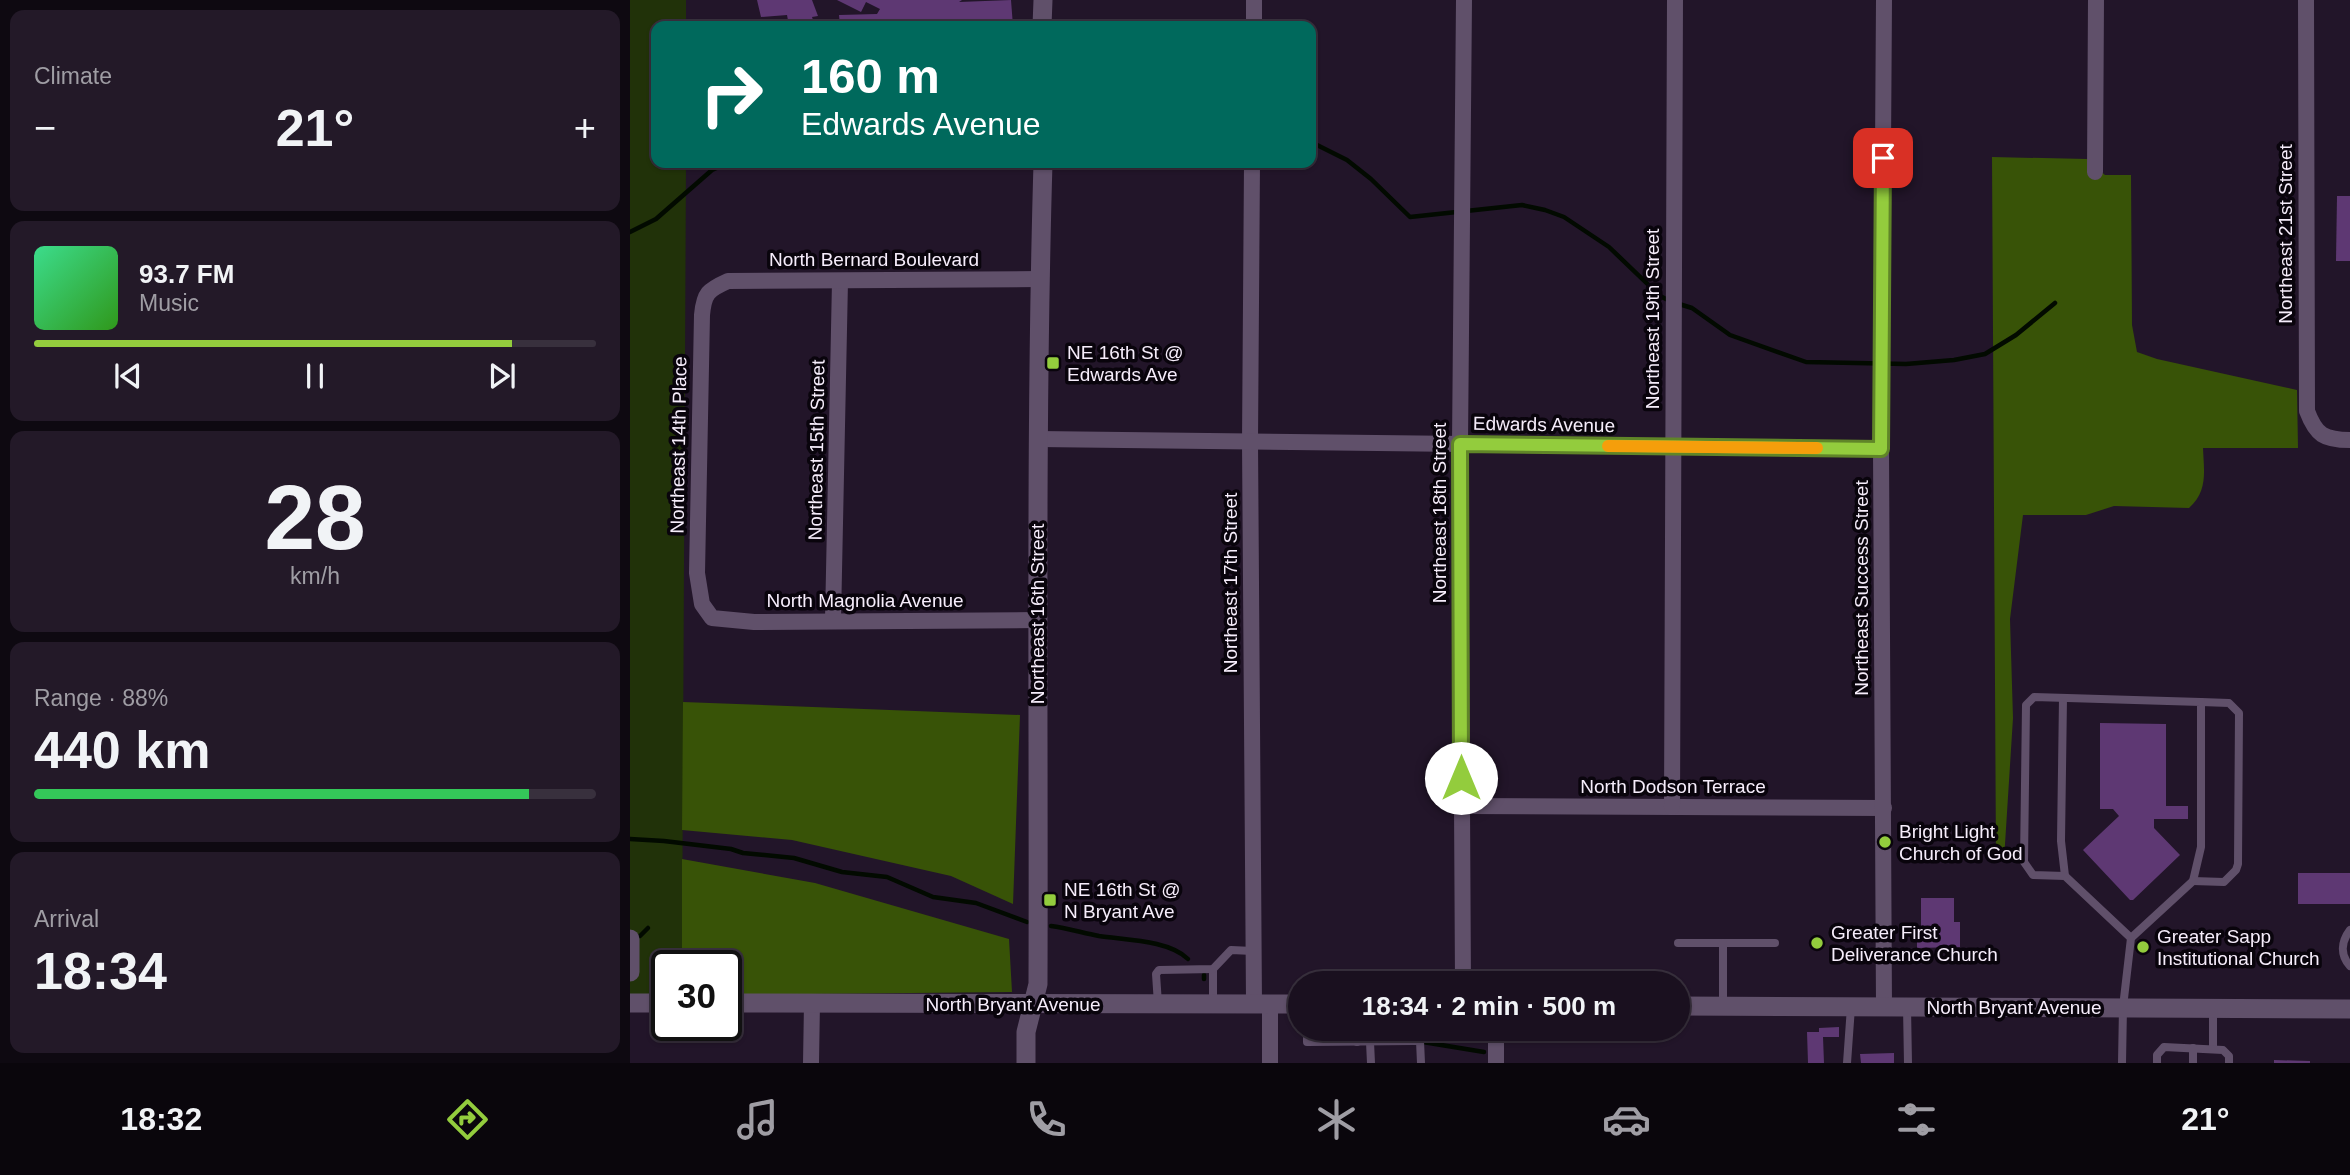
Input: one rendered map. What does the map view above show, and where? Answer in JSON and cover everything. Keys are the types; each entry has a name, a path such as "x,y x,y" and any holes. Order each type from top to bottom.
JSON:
{"street":[{"path":"1042,21 1043,0"},
{"path":"1254,0 1254,21"},
{"name":"Northeast 18th Street","path":"1463,971 1460,444 1464,0"},
{"name":"Northeast 19th Street","path":"1672,807 1675,0"},
{"name":"Northeast Success Street","path":"1884,0 1881,449 1884,1007"},
{"path":"2095,172 2096,0"},
{"name":"Northeast 21st Street","path":"2306,0 2307,411 2314,429 2327,437 2350,440"},
{"name":"Northeast 16th Street","path":"1026,1063 1026,1032 1038,984 1036,620 1039,279 1043,168"},
{"name":"Northeast 17th Street","path":"1252,168 1250,442 1253,951 1270,1063"},
{"name":"North Bernard Boulevard","path":"710,289 728,281 1039,279"},
{"name":"Northeast 15th Street","path":"833,620 840,281"},
{"name":"Northeast 14th Place","path":"702,604 697,573 702,329 704,301 710,289"},
{"name":"Edwards Avenue","path":"1038,439 1881,449"},
{"name":"North Magnolia Avenue","path":"702,604 712,618 754,622 1036,620"},
{"name":"North Dodson Terrace","path":"1461,806 1884,807"},
{"path":"630,939 630,972"},
{"path":"630,1003 651,1003"},
{"name":"North Bryant Avenue","path":"742,1003 1288,1004"},
{"path":"811,1063 812,1003"},
{"name":"North Bryant Avenue","path":"1690,1006 2350,1009"},
{"path":"1496,1041 1496,1063"}],"lane":[{"path":"2065,876 2033,876 2024,862 2025,705 2034,697 2229,703 2239,713 2238,863 2236,870 2224,882 2193,881"},
{"path":"2063,698 2061,841 2065,876 2131,938"},
{"path":"2122,1063 2123,1007 2131,938 2193,881 2201,847 2202,702"},
{"path":"2350,930 2342,947 2350,967"},
{"path":"1678,943 1775,943"},
{"path":"1723,943 1723,1006"},
{"path":"1213,1003 1213,969 1231,950 1253,951"},
{"path":"1158,1004 1156,974 1159,970 1213,969"},
{"path":"1847,1063 1851,1007"},
{"path":"1907,1007 1908,1063"},
{"path":"2213,1008 2213,1048"},
{"path":"1307,1041 1417,1041 1421,1063"},
{"path":"1370,1042 1371,1063"},
{"path":"2157,1063 2157,1055 2164,1047 2213,1048 2227,1052 2229,1063"},
{"path":"2193,1048 2193,1063"}],"green space":[{"path":"630,0 686,0 686,21 651,21 651,168 686,168 682,950 651,950 651,995 630,995"},
{"path":"1992,157 2087,159 2105,175 2131,175 2132,325 2137,352 2157,359 2297,390 2298,448 2203,448 2202,488 2189,508 2114,506 2086,515 2023,515 2010,619 2013,718 2004,860 1996,861"},
{"path":"683,702 1020,715 1013,904 951,876 792,840 682,830"},
{"path":"682,859 815,883 1009,939 1012,992 742,995 742,950 682,950"}],"building":[{"path":"757,0 812,0 818,16 812,17 813,21 788,21 787,15 761,17"},
{"path":"837,0 1011,0 1013,21 840,21 839,15 877,14 880,9 866,2 861,12"},
{"path":"2337,196 2350,196 2350,261 2336,261"},
{"path":"2100,723 2166,724 2166,806 2188,806 2188,819 2154,819 2154,828 2180,855 2133,900 2130,900 2083,850 2119,816 2113,809 2100,809"},
{"path":"2298,873 2350,873 2350,904 2298,904"},
{"path":"1921,898 1954,898 1954,922 1960,922 1960,947 1917,948 1917,929 1921,929"},
{"path":"1839,1027 1839,1037 1823,1037 1824,1063 1808,1063 1807,1032"},
{"path":"1894,1053 1894,1063 1861,1063 1860,1054"},
{"path":"2274,1060 2310,1061 2310,1063 2274,1063"}],"waterway":[{"path":"1316,144 1347,160 1410,217 1522,205 1564,217 1609,247 1660,296 1670,301"},
{"path":"630,232 656,219 717,168"},
{"path":"1679,304 1692,308 1730,335 1806,362 1906,364 1985,354 2016,335 2055,303"},
{"path":"630,839 794,858 842,872 887,877 933,897 976,903 1027,922"},
{"path":"1051,926 1158,944 1188,959"},
{"path":"640,936 648,928"},
{"path":"1423,1042 1484,1052"}],"slow traffic":[{"path":"1608,446 1817,448"}],"place":[{"name":"NE 16th St @ Edwards Ave","path":"1053,363"},
{"name":"Bright Light Church of God","path":"1885,842"},
{"name":"NE 16th St @ N Bryant Ave","path":"1050,900"},
{"name":"Greater First Deliverance Church","path":"1817,943"},
{"name":"Greater Sapp Institutional Church","path":"2143,947"}],"route":[{"path":"1461,778 1460,444 1881,449 1883,158"}]}
